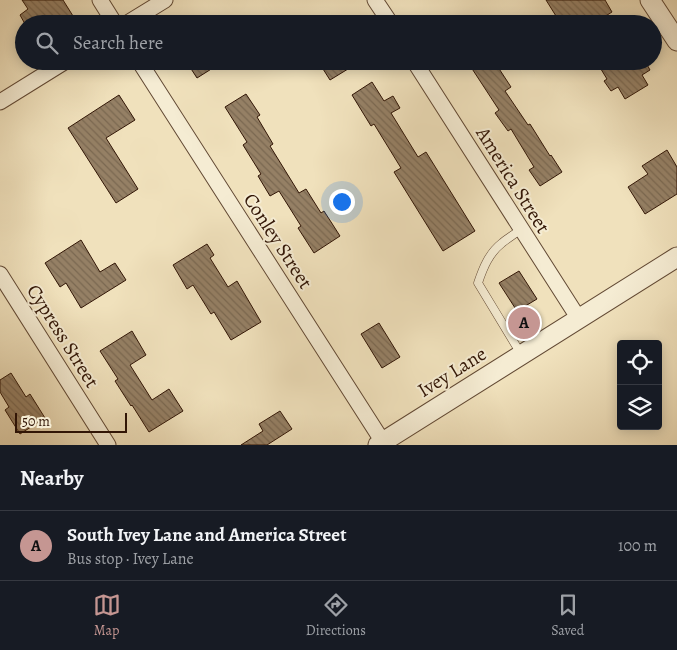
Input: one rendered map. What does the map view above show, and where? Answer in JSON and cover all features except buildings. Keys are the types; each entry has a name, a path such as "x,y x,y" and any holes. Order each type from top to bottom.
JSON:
{"street":[{"path":"100,0 109,15"},
{"path":"141,15 165,0"},
{"path":"376,0 385,15"},
{"path":"650,0 660,15"},
{"path":"662,19 677,42"},
{"path":"0,102 52,70"},
{"name":"Conley Street","path":"145,70 380,443"},
{"name":"America Street","path":"420,70 579,319"},
{"name":"Ivey Lane","path":"380,443 677,257"},
{"name":"Cypress Street","path":"0,274 108,445"}],"lane":[{"path":"521,229 501,243 492,253 484,265 478,283 522,355"}],"place":[{"name":"South Ivey Lane and America Street","path":"524,323"}]}
